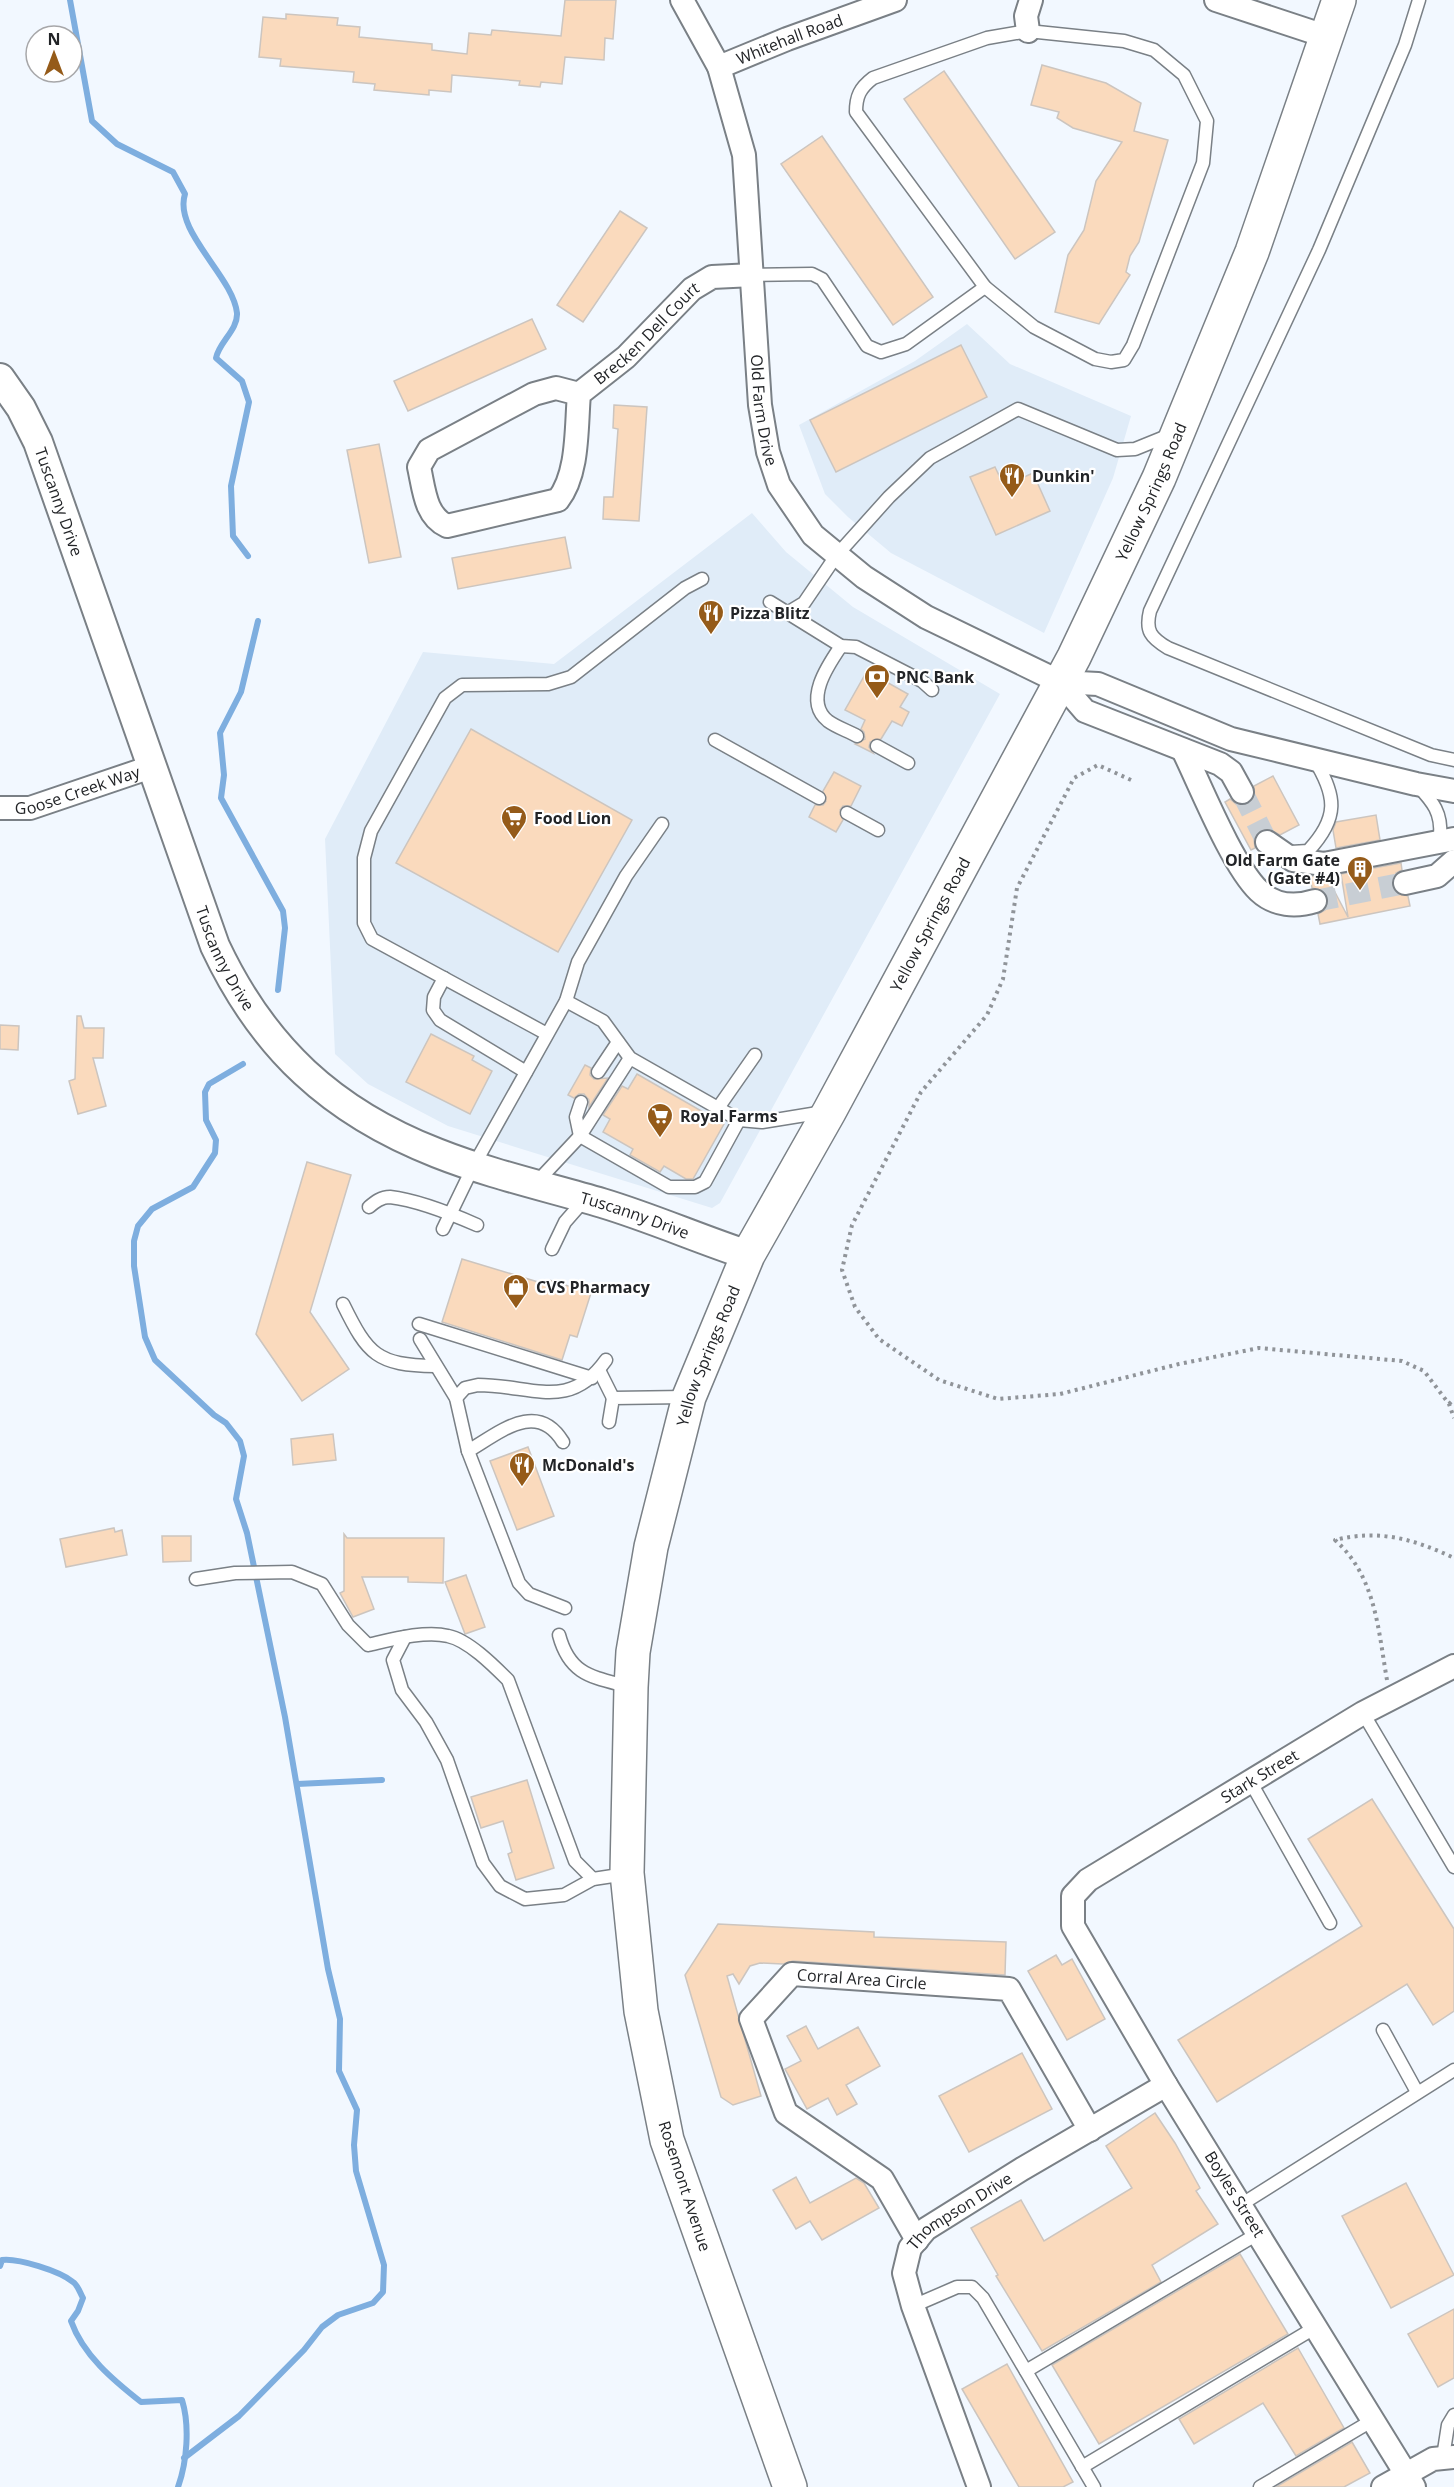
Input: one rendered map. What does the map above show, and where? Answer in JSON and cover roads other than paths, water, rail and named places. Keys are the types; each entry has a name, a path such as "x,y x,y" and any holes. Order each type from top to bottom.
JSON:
{"main road":[{"name":"Yellow Springs Road","path":"627,1874 633,1652 651,1547 689,1397 747,1255 829,1112 1074,657 1180,431 1252,252 1339,0"},
{"name":"Rosemont Avenue","path":"627,1874 641,2011 667,2140 790,2487"}],"street":[{"name":"Old Farm Drive","path":"682,0 719,67 744,155 760,405 768,452 779,485 813,535 836,556 926,617 1060,682"},
{"name":"Whitehall Road","path":"719,67 787,39 895,0"},
{"path":"1216,0 1328,37"},
{"name":"Brecken Dell Court","path":"579,394 555,388 534,394 429,450 419,467 430,513 437,521 447,526 558,500 571,471 579,394 626,357 692,288 712,277 753,275"},
{"name":"Tuscanny Drive","path":"0,378 21,408 38,442 215,946 234,988 276,1044 317,1085 372,1122 438,1154 586,1198 747,1255"},
{"path":"1060,682 1085,711 1225,768 1231,772 1242,792"},
{"path":"1060,682 1098,684 1232,739 1416,784 1454,790"},
{"path":"1183,750 1242,870 1260,892 1283,904 1302,905 1315,901"},
{"name":"Goose Creek Way","path":"0,808 30,808 151,767"},
{"path":"1274,847 1293,860 1324,864 1444,841"},
{"path":"1405,883 1437,876 1454,861"},
{"name":"Stark Street","path":"1073,1896 1088,1880 1250,1781 1363,1713 1454,1666"},
{"name":"Boyles Street","path":"1073,1896 1073,1926 1166,2085 1242,2204 1409,2480"},
{"name":"Corral Area Circle","path":"917,2241 882,2179 786,2113 751,2019 792,1974 1009,1989 1090,2130"},
{"name":"Thompson Drive","path":"980,2487 913,2306 904,2272 910,2248 926,2229 1022,2169 1166,2085"},
{"path":"1383,2487 1409,2480 1449,2457"}],"lane":[{"path":"1419,0 1405,45 1319,250 1150,611 1147,626 1152,638 1168,648 1431,755 1454,760"},
{"path":"1025,12 1154,50 1169,60 1190,85 1207,120 1203,163 1133,345 1124,360 1111,362 1095,359 1035,327 985,287 856,112 856,98 862,86 873,78 987,38 1025,12"},
{"path":"753,275 812,274 822,279 867,346 881,352 906,344 985,287"},
{"path":"789,612 804,603 836,556 888,497 930,458 1018,409 1117,450 1135,449 1180,431"},
{"path":"547,1034 372,939 364,923 364,858 370,831 445,698 462,685 548,684 571,677 685,588 702,579"},
{"path":"770,602 842,646 856,647 922,681 932,690"},
{"path":"842,646 817,689 819,704 826,720 857,735"},
{"path":"715,740 819,798"},
{"path":"877,746 908,763"},
{"path":"1274,847 1308,850 1324,834 1331,811 1329,784 1314,759"},
{"path":"1416,784 1432,801 1441,819 1440,836 1444,841"},
{"path":"847,813 878,830"},
{"path":"443,1229 474,1165 566,1001 578,962 626,876 662,824"},
{"path":"444,978 434,997 433,1010 440,1020 526,1072"},
{"path":"566,1001 603,1021 630,1058 739,1120 762,1122 829,1112"},
{"path":"598,1072 618,1042"},
{"path":"718,1108 755,1055"},
{"path":"536,1184 580,1136 630,1058"},
{"path":"581,1102 576,1117 580,1136 669,1186 695,1187 705,1182 739,1120"},
{"path":"369,1207 376,1201 388,1197 452,1214 477,1225"},
{"path":"552,1249 565,1222 586,1198"},
{"path":"343,1304 361,1339 383,1360 407,1365 435,1366"},
{"path":"420,1324 599,1369"},
{"path":"420,1339 456,1398 468,1451 519,1583 529,1594 565,1608"},
{"path":"456,1398 465,1388 478,1385 569,1391 599,1369"},
{"path":"599,1369 613,1398 609,1422"},
{"path":"613,1398 689,1397"},
{"path":"468,1451 516,1423 527,1421 538,1421 549,1426 563,1442"},
{"path":"196,1579 235,1573 292,1572 322,1584 348,1625 368,1645 405,1637 448,1636 485,1657 508,1680 575,1861 593,1879"},
{"path":"559,1635 564,1655 584,1675 631,1687"},
{"path":"405,1637 393,1660 402,1690 426,1722 447,1760 483,1863 500,1886 525,1899 564,1895 593,1879 627,1874"},
{"path":"1363,1713 1454,1867"},
{"path":"1250,1781 1330,1923"},
{"path":"1383,2030 1417,2092"},
{"path":"1242,2204 1454,2070"},
{"path":"1026,2371 1259,2233"},
{"path":"913,2306 957,2287 972,2287 983,2298 1094,2487"},
{"path":"1082,2467 1316,2327"},
{"path":"1449,2457 1448,2425 1454,2415"},
{"path":"1260,2487 1373,2420"}],"waterway":[{"path":"70,0 92,121 117,144 173,172 185,194 184,208 195,238 233,299 237,319 216,358 242,381 249,402 231,486 233,536 248,556"},
{"path":"258,621 241,692 220,733 224,775 221,798 283,911 285,928 278,990"},
{"path":"184,2458 239,2416 304,2350 322,2327 338,2315 373,2303 383,2292 384,2265 356,2171 354,2145 357,2110 339,2071 340,2019 328,1969 285,1717 247,1533 236,1499 244,1456 240,1441 226,1423 214,1415 155,1360 145,1337 134,1266 134,1241 138,1226 152,1209 193,1187 215,1153 216,1140 206,1120 205,1092 209,1084 243,1064"},
{"path":"297,1784 382,1780"},
{"path":"0,2266 2,2260 28,2263 59,2274 73,2282 83,2298 71,2321 83,2345 100,2366 141,2402 182,2400 186,2421 186,2444 184,2467 178,2487"}],"tunnel":[{"path":"1242,792 1267,842"},
{"path":"1315,901 1405,883"}],"place":[{"name":"Dunkin'","path":"1012,499"},
{"name":"Pizza Blitz","path":"711,636"},
{"name":"PNC Bank","path":"877,700"},
{"name":"Food Lion","path":"514,841"},
{"name":"Old Farm Gate (Gate #4)","path":"1360,892"},
{"name":"Royal Farms","path":"660,1139"},
{"name":"CVS Pharmacy","path":"516,1310"},
{"name":"McDonald's","path":"522,1488"}]}
